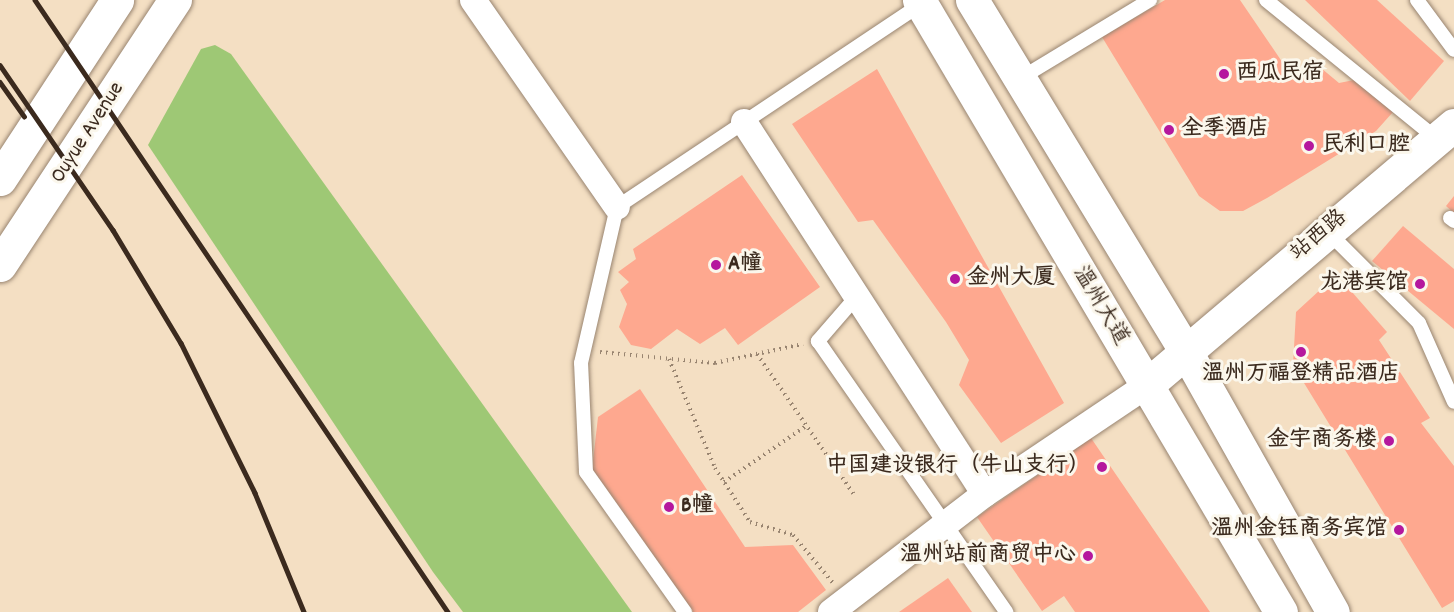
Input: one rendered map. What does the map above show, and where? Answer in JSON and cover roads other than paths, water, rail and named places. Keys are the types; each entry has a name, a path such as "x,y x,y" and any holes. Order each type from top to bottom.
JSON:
{"main road":[{"path":"0,178 117,0"},
{"name":"Ouyue Avenue","path":"0,265 175,0"},
{"path":"972,0 1185,348 1333,612"},
{"name":"温州大道","path":"920,2 1281,612"},
{"name":"站西路","path":"1147,385 1185,348 1445,132"}],"street":[{"path":"473,0 617,207"},
{"path":"744,122 985,495"},
{"path":"839,606 985,495 1147,385"}],"lane":[{"path":"1021,78 1150,0"},
{"path":"1266,0 1445,132"},
{"path":"1417,0 1454,50"},
{"path":"685,612 586,472 584,350 617,207 920,2"},
{"path":"1326,229 1419,323 1454,402"},
{"path":"856,296 818,341 1006,612"},
{"path":"1443,377 1454,387"}],"railway":[{"path":"35,0 448,612"},
{"path":"0,65 113,230 181,343 255,493 304,612"},
{"path":"0,82 24,116"}],"place":[{"name":"西瓜民宿","path":"1224,74"},
{"name":"全季酒店","path":"1169,130"},
{"name":"民利口腔","path":"1309,146"},
{"name":"A幢","path":"716,265"},
{"name":"金州大厦","path":"955,279"},
{"name":"龙港宾馆","path":"1420,284"},
{"name":"温州万福登精品酒店","path":"1301,352"},
{"name":"金宇商务楼","path":"1389,441"},
{"name":"中国建设银行（牛山支行）","path":"1102,467"},
{"name":"B幢","path":"669,507"},
{"name":"温州金钰商务宾馆","path":"1399,530"},
{"name":"温州站前商贸中心","path":"1088,556"}]}
